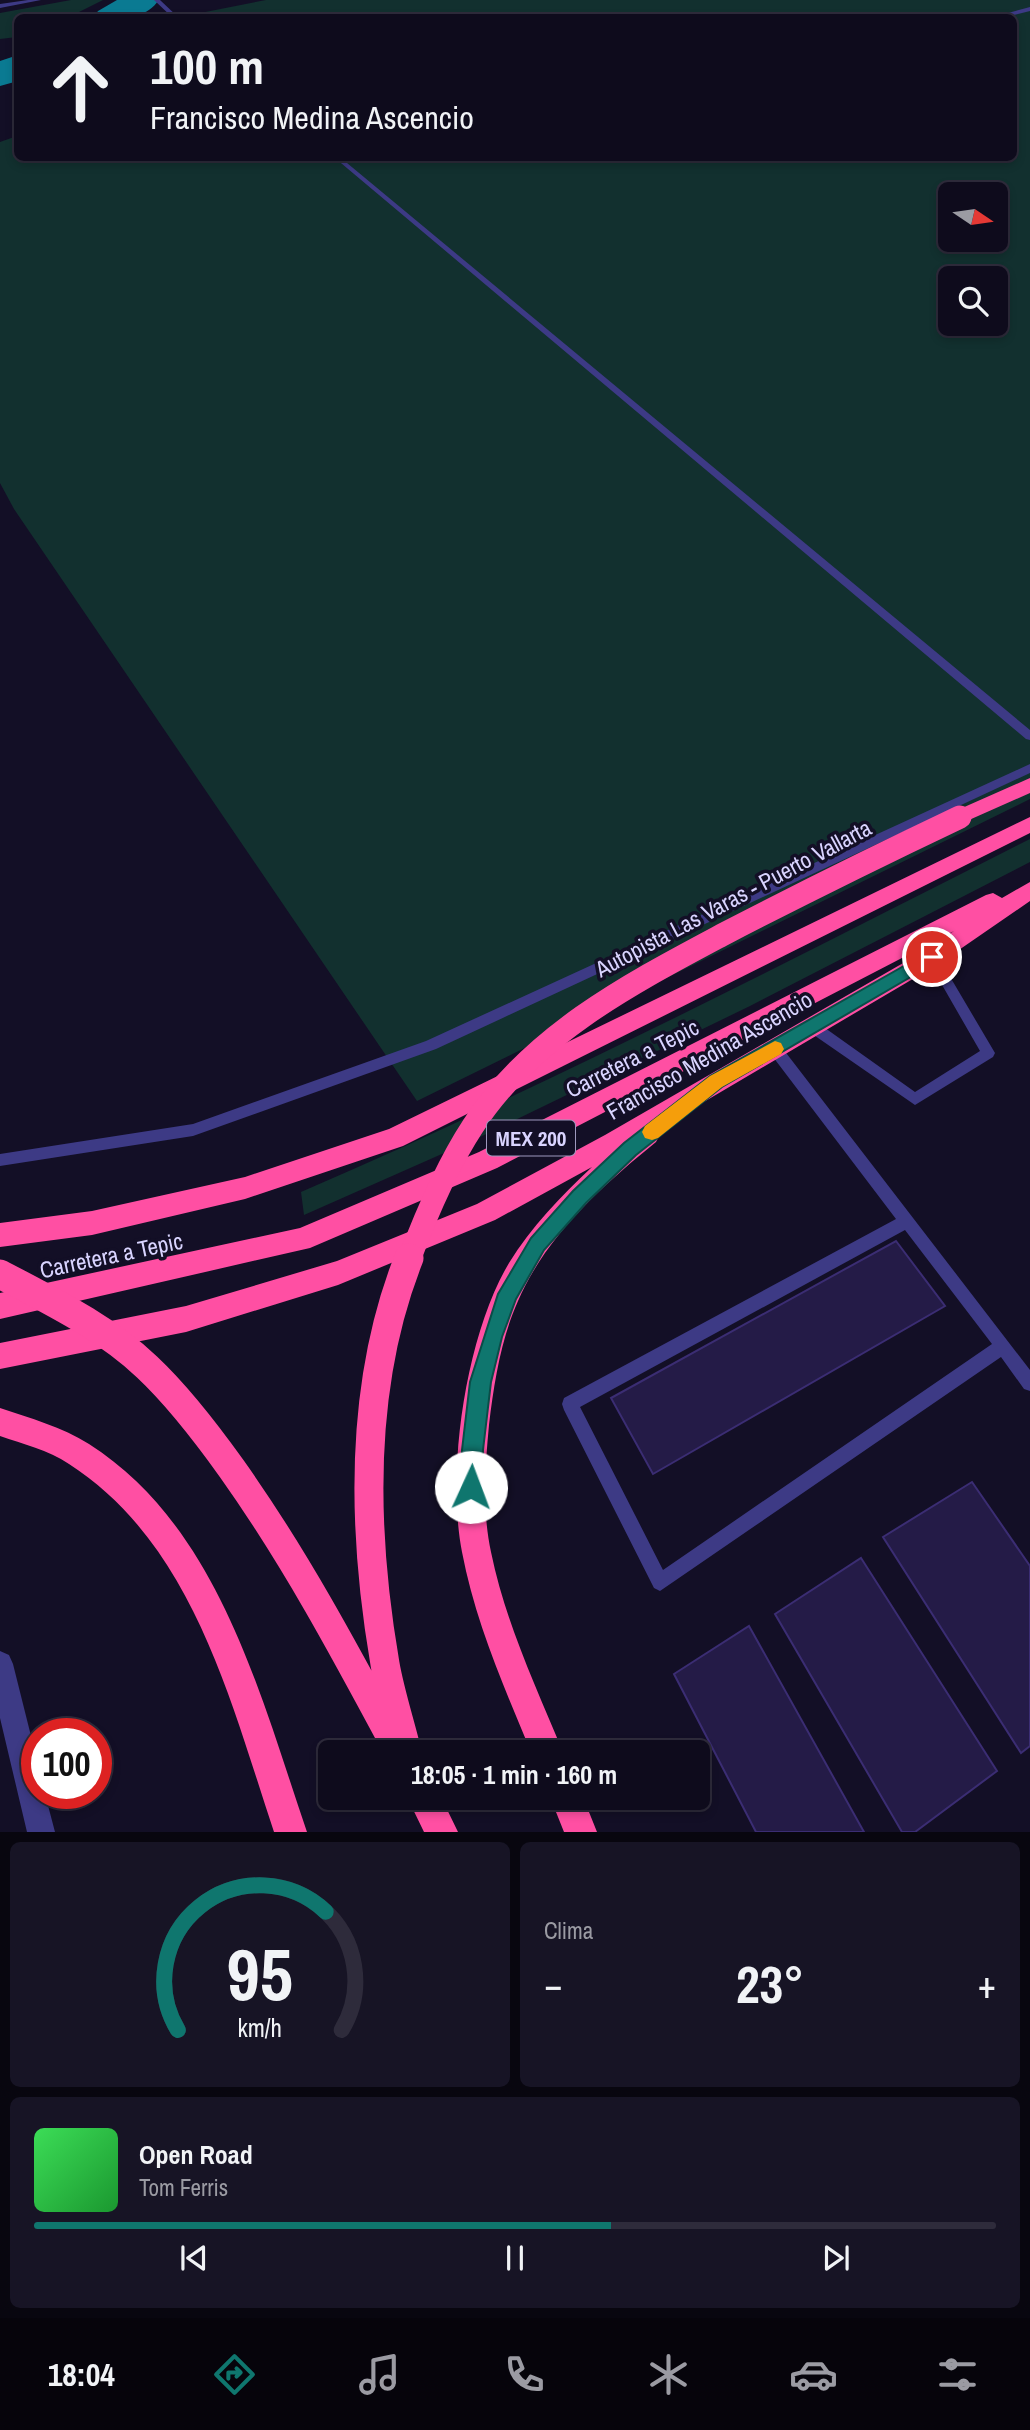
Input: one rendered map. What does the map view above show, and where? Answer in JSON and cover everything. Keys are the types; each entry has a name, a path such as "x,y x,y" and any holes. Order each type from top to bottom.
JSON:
{"highway":[{"name":"Autopista Las Varas - Puerto Vallarta","path":"404,1740 385,1665 368,1522 373,1395 393,1299 428,1211 473,1126 518,1071 570,1025 625,986 800,894 1030,785"},
{"name":"Carretera a Tepic","path":"0,1235 92,1223 245,1188 395,1138 1030,824"},
{"name":"Carretera a Tepic","path":"0,1306 301,1240 335,1227 488,1160 1030,883"},
{"name":"Francisco Medina Ascencio","path":"0,1356 186,1319 338,1273 486,1212 613,1143 932,957 1030,890"},
{"path":"542,1740 519,1686 479,1567 471,1506 472,1450 481,1382 507,1294 537,1244 579,1197 630,1149 716,1082"},
{"path":"0,1273 79,1317 146,1367 206,1433 265,1515 312,1591 393,1740"},
{"path":"0,1422 36,1434 77,1453 113,1480 153,1518 185,1565 220,1634 291,1832"},
{"path":"423,1810 427,1832"},
{"path":"429,1810 442,1832"},
{"path":"572,1810 581,1832"}],"street":[{"path":"0,1664 41,1832"}],"lane":[{"path":"0,6 38,0"},
{"path":"157,0 173,14"},
{"path":"1009,14 1030,9"},
{"path":"342,161 1030,736"},
{"path":"0,1160 193,1130 431,1045 1030,768"},
{"path":"813,1027 915,1099 988,1053 932,957"},
{"path":"775,1049 1030,1383"},
{"path":"907,1221 570,1404 660,1582 1003,1346"}],"green space":[{"path":"71,0 103,0 75,14 14,14 14,37 0,39 0,13"},
{"path":"266,0 1030,0 1030,799 417,1101 14,509 0,483 0,142 14,137 14,161 1017,161 1017,14 195,14"},
{"path":"1030,839 1030,862 750,1006 478,1138 304,1215 301,1192 577,1065"}],"building":[{"path":"896,1241 945,1306 653,1474 611,1398"},
{"path":"972,1482 1030,1566 1030,1746 1021,1753 883,1537"},
{"path":"861,1558 997,1771 915,1832 902,1832 775,1614"},
{"path":"749,1626 864,1832 756,1832 674,1674"}],"taxiway":[{"path":"117,14 142,0"},
{"path":"0,75 14,68"}],"slow traffic":[{"path":"652,1132 716,1082 775,1049"}],"route":[{"path":"471,1487 472,1450 481,1382 492,1337 507,1294 537,1244 579,1197 630,1149 716,1082 932,957"}]}
